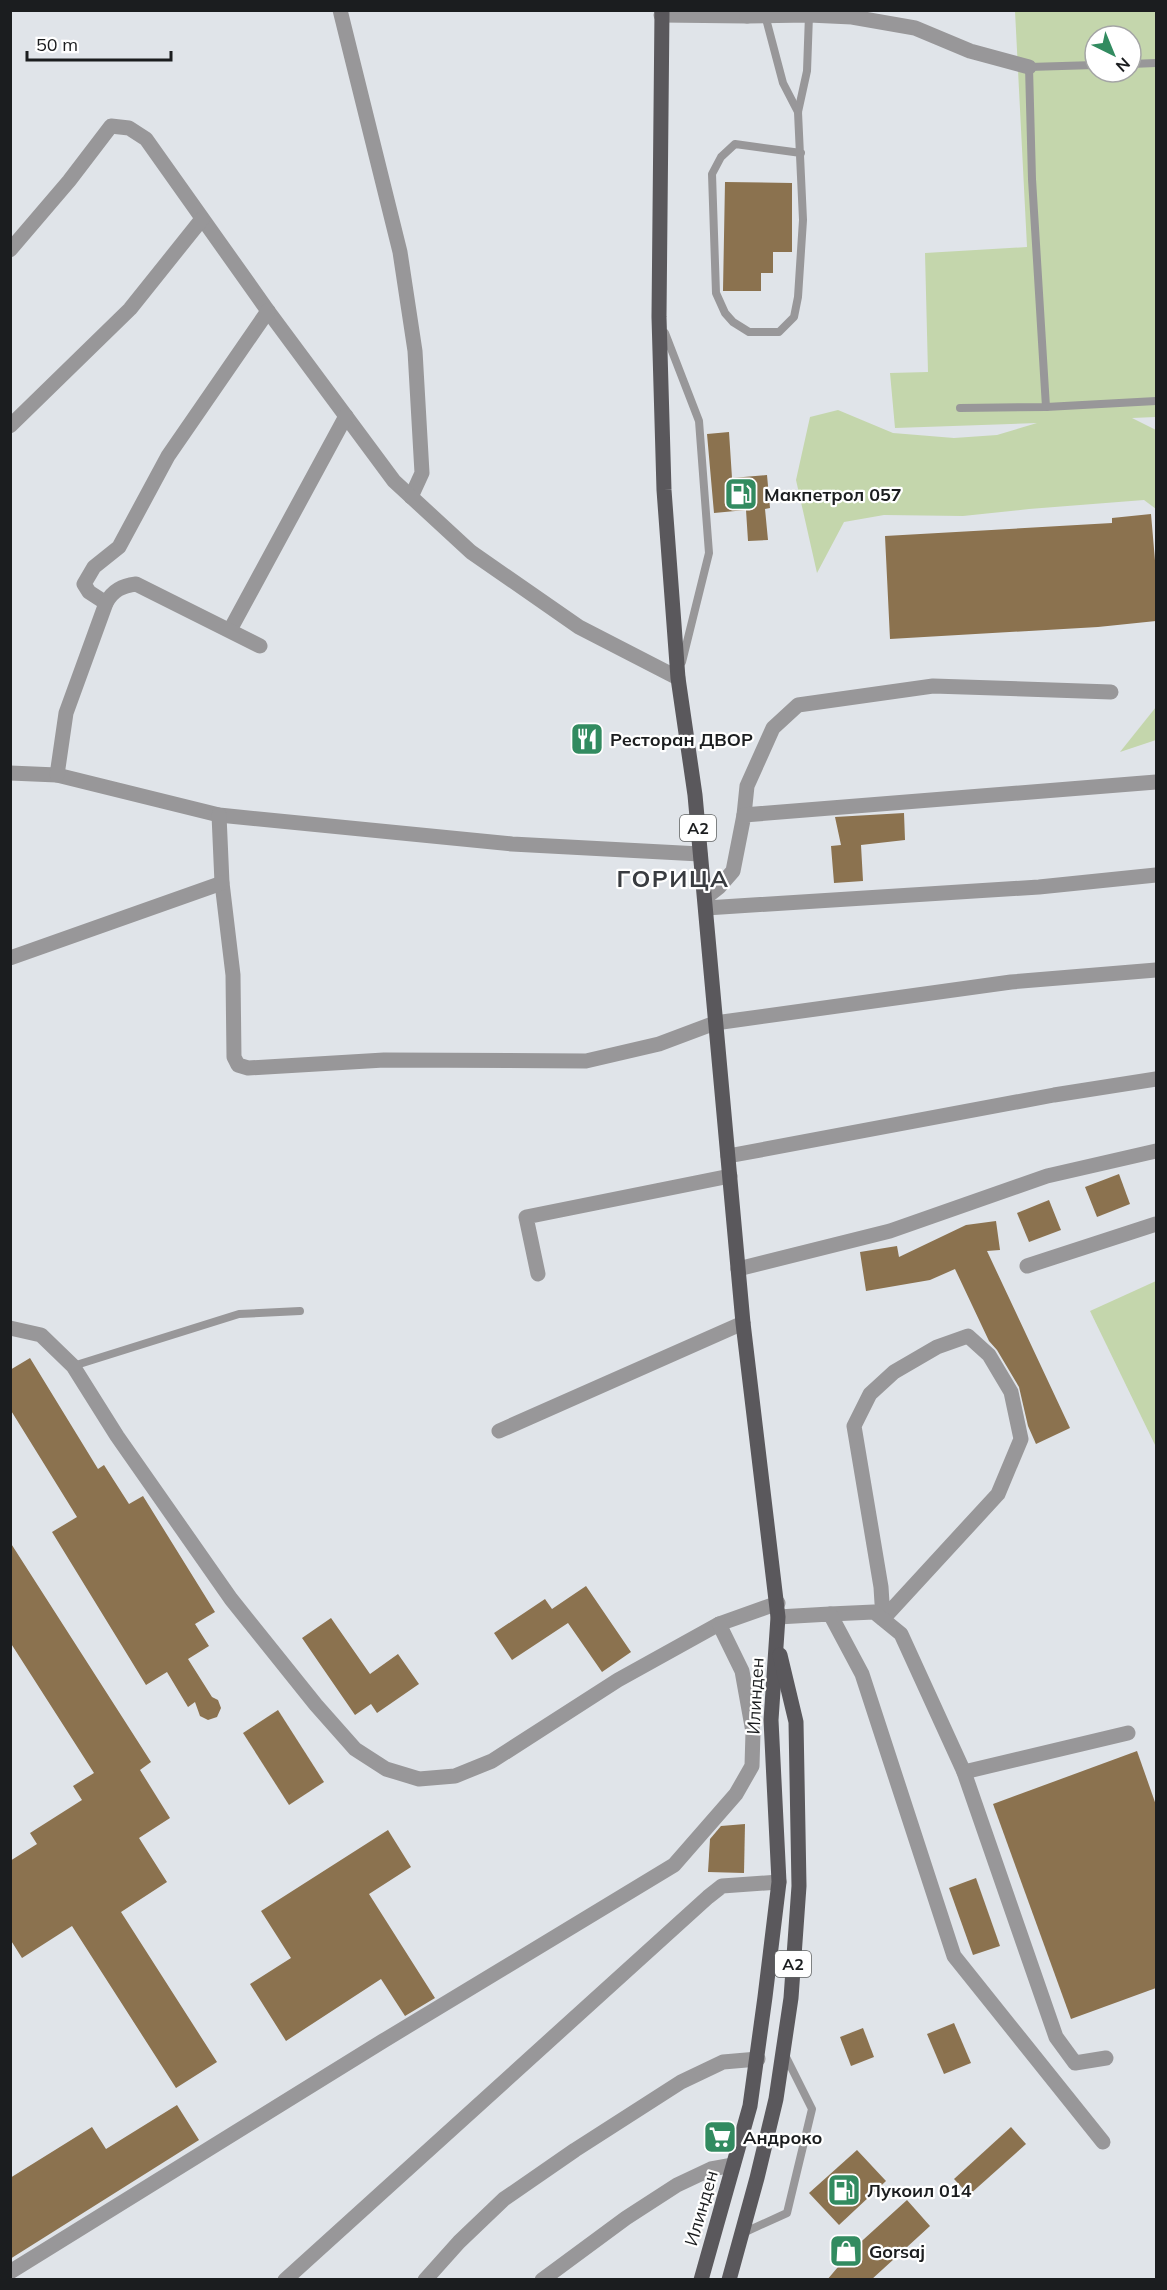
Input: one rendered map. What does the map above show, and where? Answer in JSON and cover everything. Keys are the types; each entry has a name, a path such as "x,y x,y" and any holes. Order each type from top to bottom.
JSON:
{"main road":[{"name":"A2","path":"662,13 659,317 664,490 678,678 706,903 743,1323 778,1610 777,1644"},
{"name":"Илинден","path":"700,2280 750,2106 758,2059 779,1882 771,1719 777,1644"},
{"name":"Илинден","path":"729,2280 776,2099 791,1998 799,1886 796,1722 777,1644"}],"street":[{"path":"340,10 400,252 416,351 422,473 411,497"},
{"path":"662,13 748,13 852,17 915,28 970,51 1029,67"},
{"path":"10,250 69,181 111,126 129,128 146,139 268,311 394,481 471,552 579,627 678,678"},
{"path":"10,426 130,309 202,219"},
{"path":"106,603 89,592 84,584 88,575 94,567 119,547 168,456 268,311"},
{"path":"230,630 346,416"},
{"path":"57,775 66,713 106,603 111,595 122,586 136,584 260,646"},
{"path":"706,903 733,871 747,786 773,728 798,705 933,686 1111,692"},
{"path":"10,772 57,775 219,815 512,844 700,854"},
{"path":"744,815 1156,782"},
{"path":"219,815 222,883 233,975 234,1057 238,1065 248,1068 384,1060 586,1061 659,1044 716,1023 1011,981 1156,970"},
{"path":"706,903 1039,887 1156,875"},
{"path":"10,958 222,883"},
{"path":"728,1156 1054,1095 1156,1079"},
{"path":"738,1269 890,1231 1047,1176 1156,1151"},
{"path":"538,1274 526,1217 730,1176"},
{"path":"1027,1266 1156,1224"},
{"path":"499,1431 743,1323"},
{"path":"10,1328 41,1335 73,1366 117,1436 231,1599 316,1705 356,1749 386,1769 419,1779 454,1776 492,1761 618,1680 719,1624 778,1610 830,1614 874,1612 902,1634 964,1772 1056,2037 1075,2063 1106,2058"},
{"path":"968,1336 989,1355 1011,1392 1022,1439 998,1494 883,1619 881,1587 854,1426 870,1394 894,1372 937,1347 968,1336"},
{"path":"830,1614 862,1674 954,1956 1103,2142"},
{"path":"10,2272 373,2047 674,1865 736,1794 752,1766 753,1732 742,1671 719,1624"},
{"path":"964,1772 1128,1733"},
{"path":"285,2280 708,1897 722,1886 779,1882"},
{"path":"425,2280 459,2241 504,2199 575,2150 681,2082 723,2062 758,2059"},
{"path":"542,2280 626,2218 677,2185 711,2169 733,2165"}],"lane":[{"path":"765,15 783,82 798,112"},
{"path":"801,153 735,144 721,157 712,174 716,293 725,313 733,322 749,332 778,332 794,317 798,297 803,220 801,153 798,112 807,71 808,15"},
{"path":"1046,407 1032,179 1029,67 1083,65"},
{"path":"659,317 699,421 709,553 678,678"},
{"path":"960,408 1046,407 1156,401"},
{"path":"73,1366 239,1314 300,1311"},
{"path":"742,2234 787,2213 812,2109 784,2052"}],"green space":[{"path":"1015,11 1156,11 1156,417 1132,418 1156,430 1156,509 1144,500 963,516 884,515 844,522 817,573 796,480 810,417 838,410 893,433 954,438 997,435 1037,423 895,428 890,373 928,372 925,253 1027,247"},
{"path":"1156,707 1156,740 1120,752"},
{"path":"1156,1281 1156,1447 1090,1311"}],"building":[{"path":"725,182 792,183 792,252 773,252 773,273 761,273 761,291 723,291"},
{"path":"729,432 732,478 767,475 770,508 765,509 768,540 748,541 746,510 714,513 707,434"},
{"path":"1151,514 1156,572 1156,621 1098,627 890,639 885,536 1112,523 1112,518"},
{"path":"904,813 905,840 861,845 863,881 834,883 831,846 841,845 835,817"},
{"path":"1119,1174 1130,1204 1097,1217 1085,1187"},
{"path":"1049,1200 1061,1230 1029,1242 1017,1213"},
{"path":"996,1221 1000,1250 987,1251 1070,1428 1036,1444 1028,1426 1019,1387 989,1341 955,1269 930,1280 866,1291 860,1252 897,1246 899,1257 966,1225"},
{"path":"30,1358 98,1469 104,1465 129,1504 143,1496 215,1612 195,1624 209,1646 188,1659 212,1697 218,1700 221,1708 217,1717 208,1720 200,1716 195,1702 188,1707 167,1672 146,1685 52,1532 77,1517 10,1409 10,1370"},
{"path":"10,1542 151,1762 140,1770 170,1818 139,1838 167,1882 121,1912 217,2062 176,2088 72,1926 22,1958 10,1939 10,1861 37,1844 30,1833 82,1800 73,1786 94,1773 10,1642"},
{"path":"586,1586 631,1652 602,1672 568,1623 512,1660 494,1633 545,1599 552,1609"},
{"path":"331,1618 370,1674 398,1654 419,1684 377,1713 371,1704 355,1715 302,1638"},
{"path":"278,1710 324,1782 289,1805 243,1733"},
{"path":"1137,1751 1156,1805 1156,1988 1071,2019 993,1804"},
{"path":"745,1824 744,1873 708,1872 710,1839 721,1826"},
{"path":"388,1830 411,1867 369,1894 435,1998 405,2016 381,1979 286,2041 250,1984 291,1958 261,1911"},
{"path":"976,1878 1000,1946 973,1955 949,1888"},
{"path":"954,2023 971,2063 944,2074 927,2034"},
{"path":"863,2028 874,2057 851,2066 840,2037"},
{"path":"177,2105 199,2140 10,2259 10,2178 92,2127 106,2149"},
{"path":"1011,2127 1026,2144 969,2195 954,2179"},
{"name":"Лукоил 014","path":"857,2150 886,2181 839,2225 809,2193"},
{"path":"907,2200 930,2226 871,2280 827,2280 843,2261 842,2259"}],"place":[{"name":"Макпетрол 057","path":"741,494"},
{"name":"Ресторан ДВОР","path":"587,739"},
{"name":"Андроко","path":"720,2137"},
{"name":"Лукоил 014","path":"844,2190"},
{"name":"Gorsaj","path":"846,2251"}],"district":[{"name":"ГОРИЦА","path":"673,878"}]}
